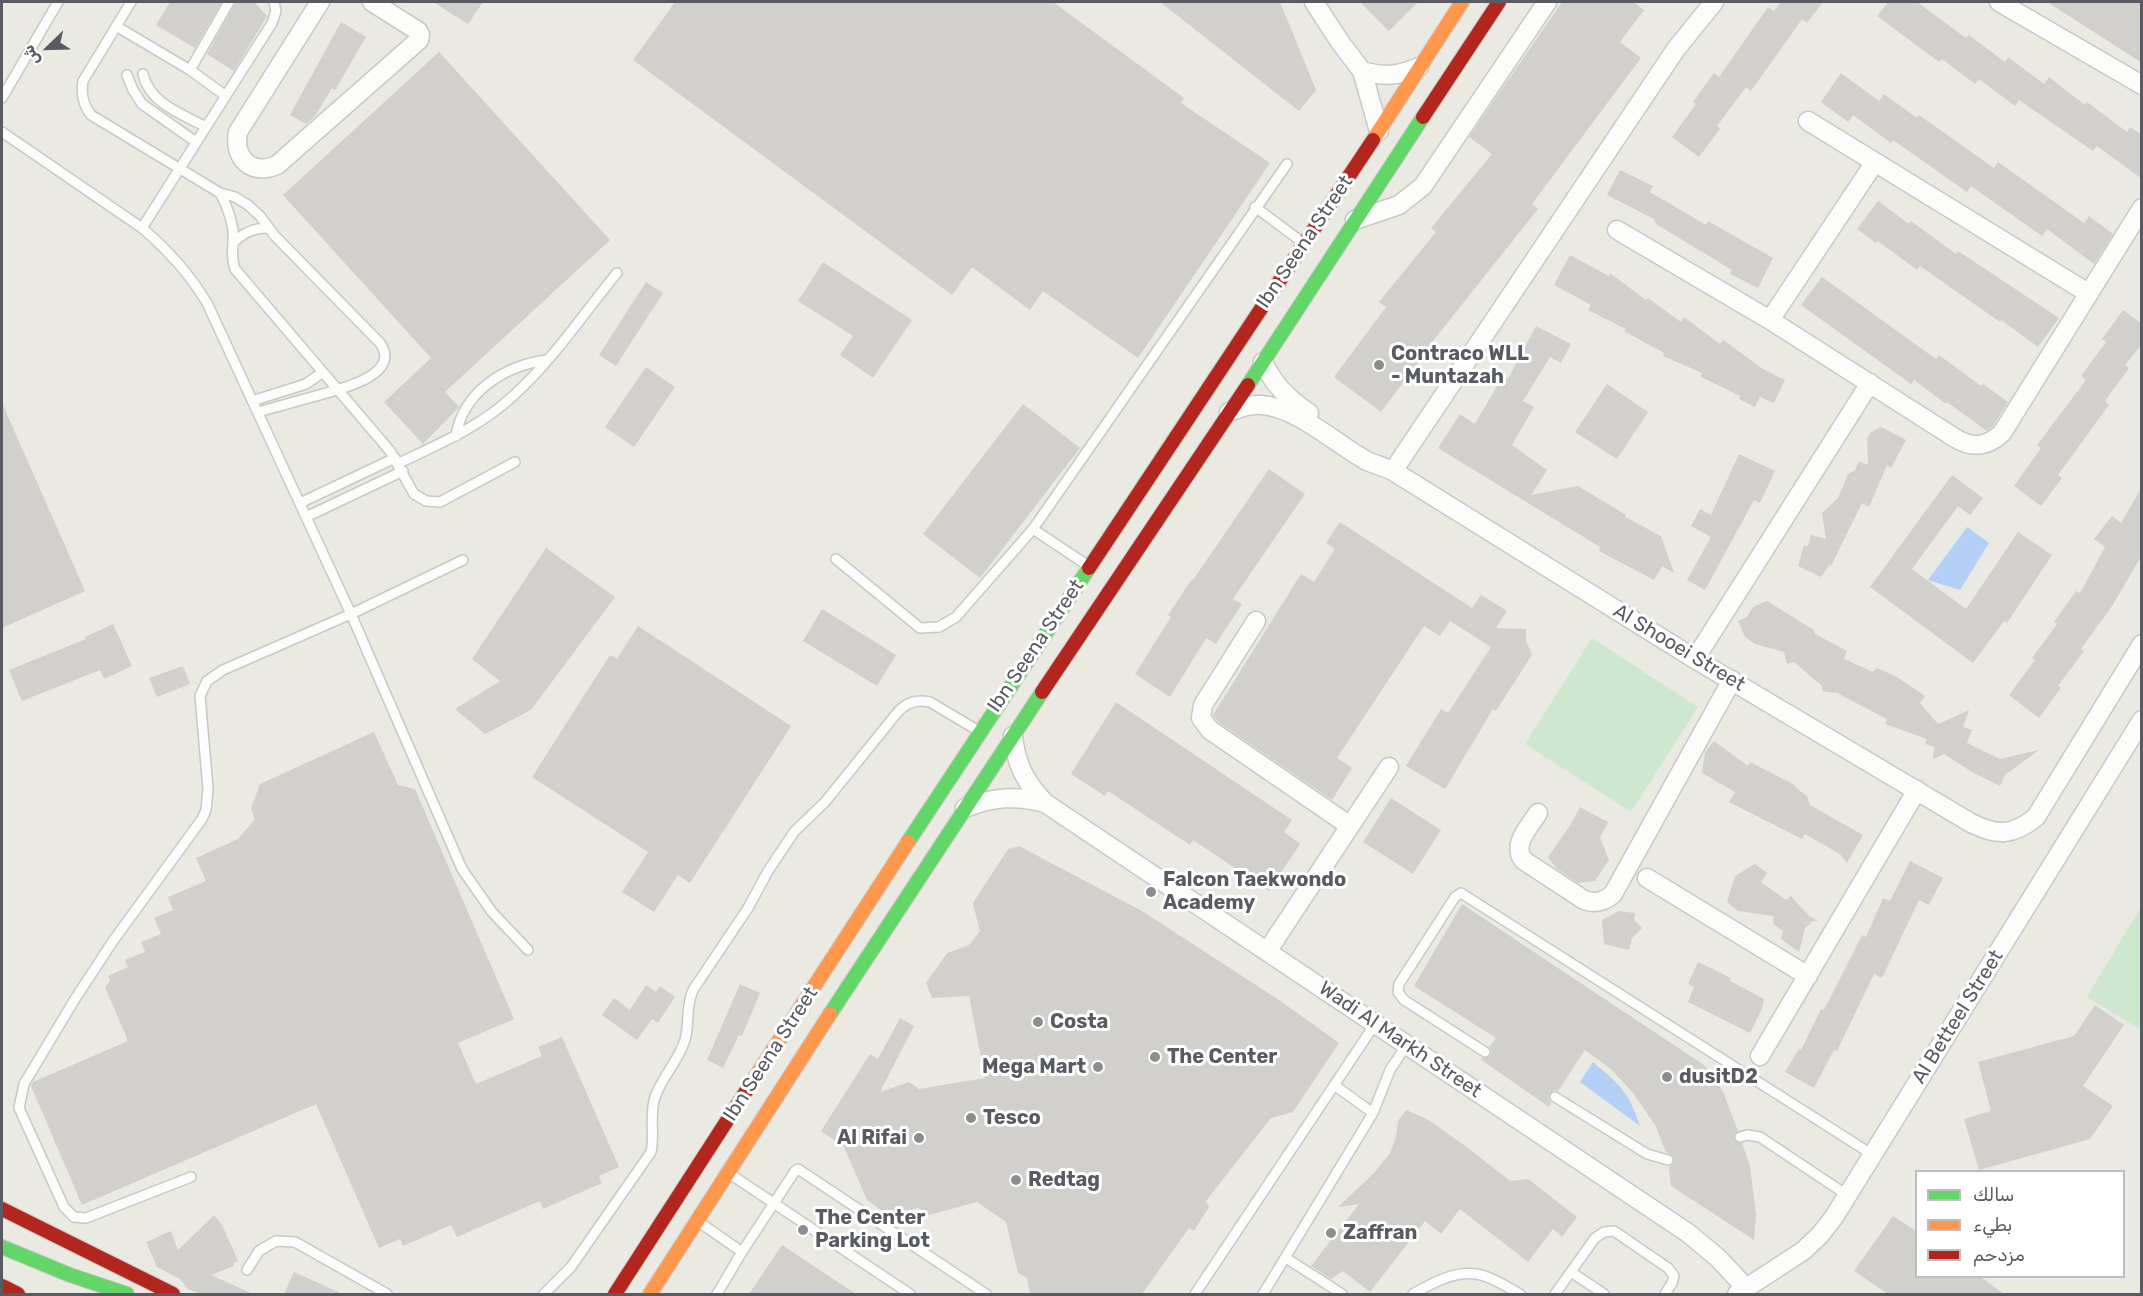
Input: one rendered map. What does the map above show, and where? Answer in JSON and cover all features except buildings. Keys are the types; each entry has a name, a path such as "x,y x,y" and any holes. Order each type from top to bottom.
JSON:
{"street":[{"path":"320,2 237,132 237,149 246,163 253,167 261,169 277,165 419,40 418,31 372,2"},
{"path":"1314,2 1362,72 1379,130"},
{"name":"Ibn Seena Street","path":"615,1294 980,731 1462,2"},
{"name":"Ibn Seena Street","path":"650,1294 727,1172 1013,736 1263,362 1499,2"},
{"name":"Ibn Seena Street","path":"1355,220 1399,205 1423,186 1547,2"},
{"path":"1391,470 1676,49 1714,2"},
{"path":"1999,2 2142,85"},
{"path":"1362,72 1391,76 1405,74 1419,67"},
{"path":"1808,121 2088,293"},
{"path":"1770,320 1875,162"},
{"path":"1617,230 1770,320 1964,444 1985,445 2002,433 2142,208"},
{"name":"Al Shooei Street","path":"1263,362 1276,386 1286,396 1372,454 1391,470 1695,659 1971,824 1997,833 2012,832 2025,826 2036,817 2142,644"},
{"path":"1695,659 1870,383"},
{"name":"Al Shooei Street","path":"1229,412 1260,405 1275,407 1290,413 1368,461 1391,470"},
{"path":"1256,621 1203,705 1201,718 1210,730 1350,826"},
{"path":"1538,813 1519,843 1520,856 1523,860 1584,900 1592,903 1608,899 1613,894 1732,680"},
{"name":"Al Betteel Street","path":"1742,1291 1803,1251 1820,1235 1873,1155 2142,720"},
{"name":"Wadi Al Markh Street","path":"1013,736 1015,755 1022,773 1045,803 1688,1233 1718,1258 1742,1291"},
{"path":"1268,950 1389,767"},
{"path":"1761,1056 1917,790"},
{"name":"Wadi Al Markh Street","path":"966,808 985,800 1005,796 1025,797 1045,803"},
{"path":"1647,878 1808,976"},
{"path":"2,1209 173,1294"},
{"path":"2,1246 70,1275 128,1294"},
{"path":"2,1286 18,1294"}],"lane":[{"path":"2,98 58,2"},
{"path":"131,2 82,81 81,91 91,116 219,193 235,197 248,205 383,347 385,358 373,375 360,383 258,412"},
{"path":"190,70 229,2"},
{"path":"142,228 272,23 276,11 274,2"},
{"path":"116,26 190,70 226,96"},
{"path":"143,74 145,84 160,101 206,127"},
{"path":"127,75 141,104 196,142"},
{"path":"2,132 142,228 161,244 194,282 207,303 351,614 462,869 492,912 528,950"},
{"path":"836,559 920,628 939,627 956,616 1033,529 1287,164"},
{"path":"219,193 230,217 233,243 231,252 235,269 399,464 414,494 426,501 447,499 515,462"},
{"path":"1255,207 1304,243"},
{"path":"233,243 244,233 268,228"},
{"path":"306,517 399,464 456,436 478,423 513,396 546,360 617,273"},
{"path":"456,436 462,415 476,393 508,371 546,360"},
{"path":"252,401 306,384 323,372"},
{"path":"300,503 399,464"},
{"path":"1033,529 1089,566"},
{"path":"191,1177 86,1218 74,1217 63,1207 19,1108 20,1094 24,1084 113,941 202,819 206,810 208,789 200,696 207,681 223,670 351,614 463,560"},
{"path":"544,1294 571,1267 651,1152 653,1104 682,1047 687,1026 689,1000 693,990 748,908 768,871 794,832 825,802 906,704 922,700 930,702 980,731"},
{"path":"1485,1052 1404,1000 1398,992 1399,984 1455,897 1461,893 1873,1155"},
{"path":"1196,1294 1375,1024"},
{"path":"1263,1294 1373,1113 1390,1070 1406,1046"},
{"path":"1334,1085 1373,1113"},
{"path":"1555,1097 1647,1154 1668,1160"},
{"path":"1740,1137 1747,1135 1761,1137 1847,1195"},
{"path":"717,1294 741,1252 798,1169 986,1294"},
{"path":"727,1172 773,1205 910,1294"},
{"path":"697,1220 741,1252"},
{"path":"1555,1294 1595,1238 1604,1232 1614,1231 1668,1268 1674,1275 1665,1294"},
{"path":"247,1270 259,1251 276,1241 295,1242 387,1294"},
{"path":"1286,1258 1342,1294"},
{"path":"1571,1272 1604,1294"},
{"path":"1413,1294 1444,1278 1476,1274 1499,1282 1520,1294"}],"green space":[{"path":"1592,638 1698,707 1631,812 1525,744"},
{"path":"2141,907 2141,1030 2087,997"}],"water":[{"path":"1967,527 1989,543 1960,590 1928,580"},
{"path":"1593,1062 1622,1090 1632,1105 1640,1126 1580,1082"}],"traffic: fast":[{"path":"1248,385 1423,117"},
{"path":"908,842 1089,568"},
{"path":"830,1014 1042,692"},
{"path":"2,1247 70,1275 127,1294"}],"traffic: slow":[{"path":"1373,140 1462,2"},
{"path":"752,1082 908,842"},
{"path":"650,1294 830,1014"}],"traffic: jam":[{"path":"1423,117 1499,2"},
{"path":"1089,568 1373,140"},
{"path":"1042,692 1248,385"},
{"path":"615,1294 752,1082"},
{"path":"2,1209 173,1294"},
{"path":"2,1286 18,1294"}],"place":[{"name":"Contraco WLL - Muntazah","path":"1379,365"},
{"name":"Falcon Taekwondo Academy","path":"1151,892"},
{"name":"Costa","path":"1038,1022"},
{"name":"The Center","path":"1155,1057"},
{"name":"Mega Mart","path":"1098,1067"},
{"name":"dusitD2","path":"1667,1077"},
{"name":"Tesco","path":"971,1118"},
{"name":"Al Rifai","path":"919,1138"},
{"name":"Redtag","path":"1016,1180"},
{"name":"The Center Parking Lot","path":"803,1230"},
{"name":"Zaffran","path":"1331,1233"}]}
